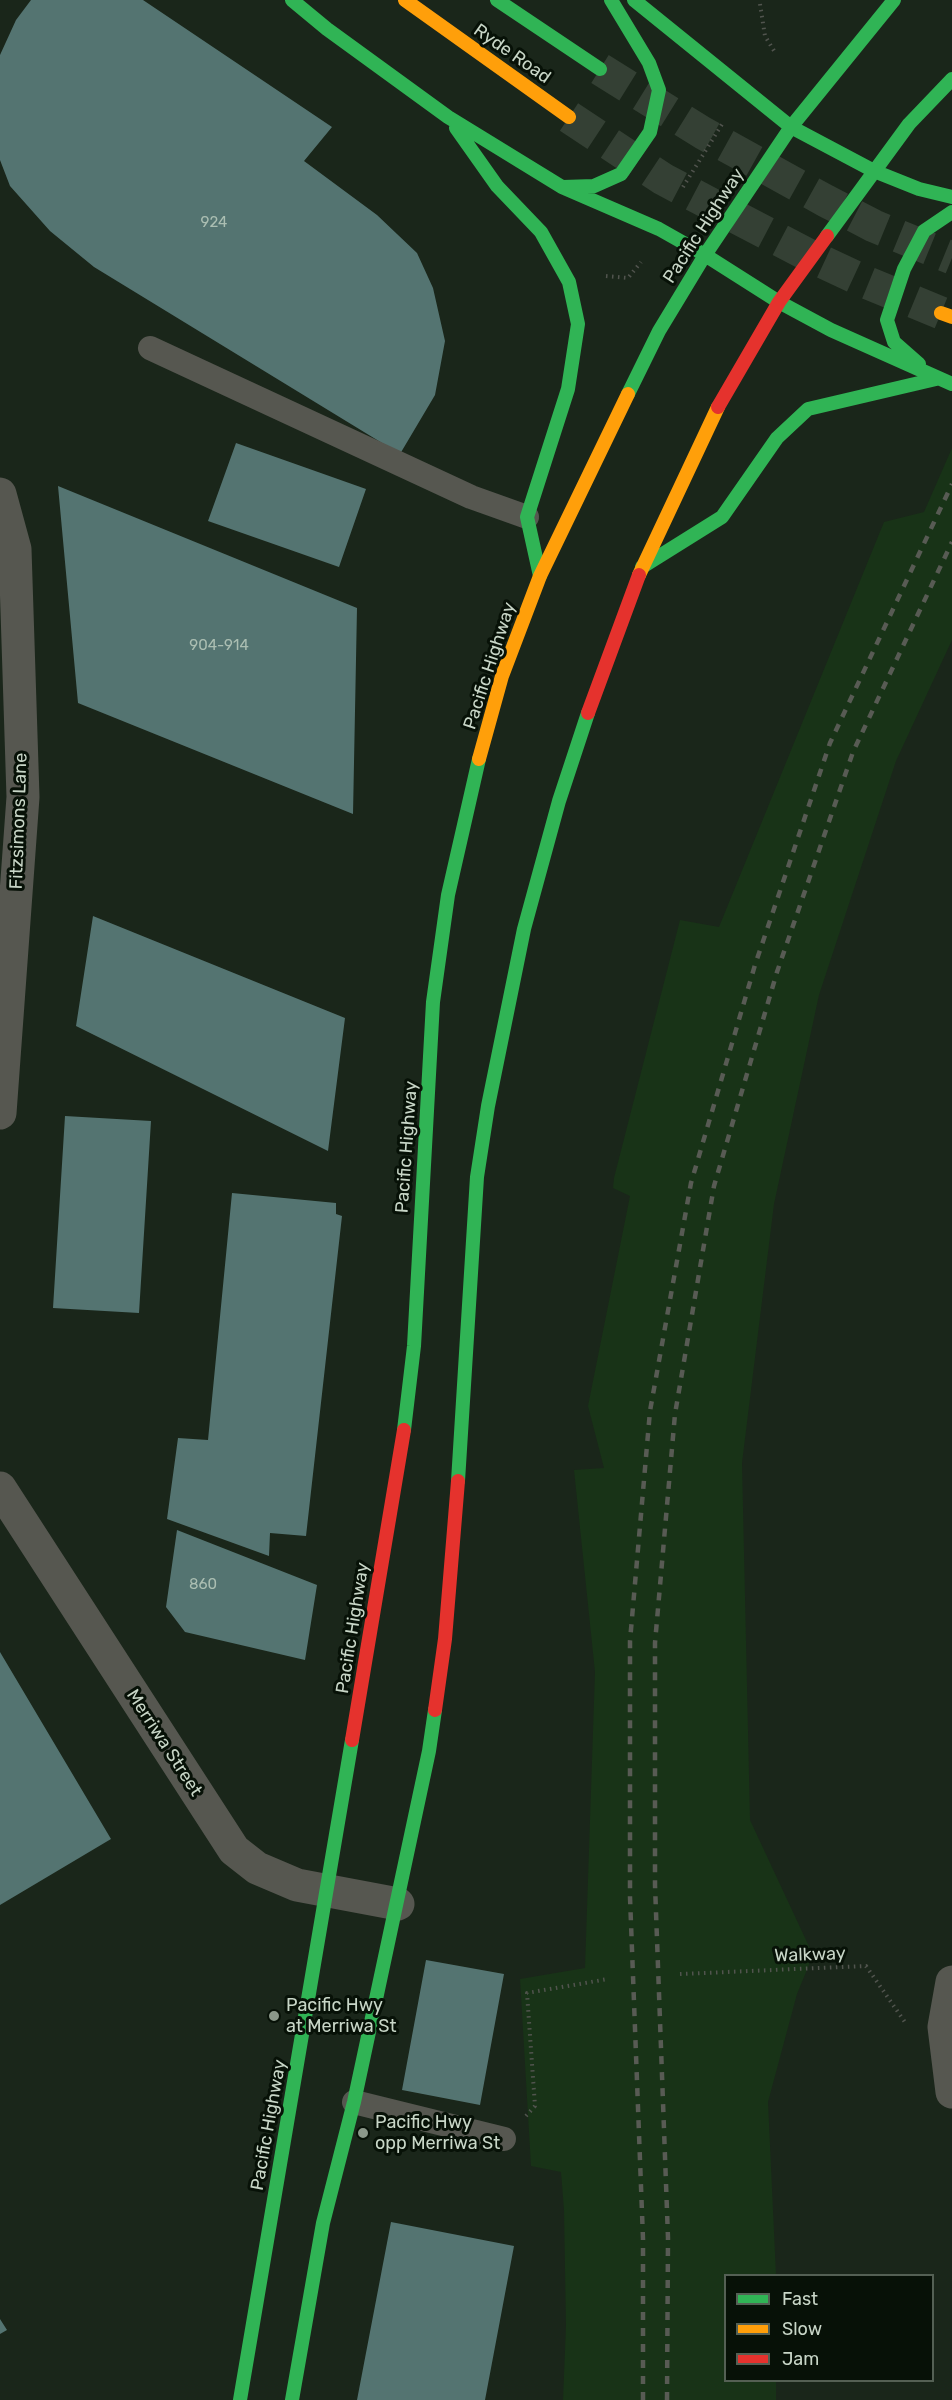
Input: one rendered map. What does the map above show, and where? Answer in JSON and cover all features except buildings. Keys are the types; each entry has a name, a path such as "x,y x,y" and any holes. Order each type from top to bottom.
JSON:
{"highway":[{"path":"292,0 327,29 448,117 562,187 659,229 779,302 831,330 936,379 952,384"},
{"name":"Ryde Road","path":"405,0 569,117"},
{"name":"Ryde Road","path":"497,0 600,69"},
{"path":"562,187 594,186 621,174 650,132 659,90 649,63 611,0"},
{"path":"634,0 791,127 874,171 919,189 952,197"},
{"name":"Pacific Highway","path":"240,2400 402,1443 414,1346 422,1180 429,1111 433,1002 448,895 477,768 502,676 540,576 660,331 705,255 791,127 894,0"},
{"path":"292,2400 323,2223 354,2103 429,1751 445,1639 455,1533 477,1177 488,1106 524,929 559,801 602,671 642,567 716,411 779,302 909,124 952,78"},
{"path":"448,117 497,186 541,232 569,282 578,324 568,389 527,517 540,576"},
{"path":"936,379 894,342 887,320 904,269 924,231 952,212"},
{"path":"642,567 722,517 777,438 808,409 936,379"}],"street":[{"name":"Fitzsimons Lane","path":"0,494 15,549 23,796 0,1113"},
{"name":"Merriwa Street","path":"0,1488 234,1850 257,1868 297,1885 398,1904"},
{"path":"952,1982 944,2027 952,2092"}],"lane":[{"path":"150,348 471,497 527,517"},
{"path":"354,2103 504,2139"}],"path":[{"path":"760,4 765,36 776,54"},
{"path":"683,187 726,118"},
{"path":"604,276 628,278 641,261"},
{"name":"Walkway","path":"680,1974 866,1966 910,2030 944,2027"},
{"path":"504,2139 535,2106 527,1993 608,1979"}],"shaded area":[{"path":"952,448 952,640 896,761 819,995 774,1204 742,1463 750,1820 813,1955 797,1994 768,2102 776,2274 724,2274 724,2382 776,2382 776,2400 563,2400 566,2326 561,2172 531,2166 520,1979 585,1968 595,1672 574,1470 604,1468 588,1406 630,1196 613,1188 614,1178 680,920 719,927 884,522 924,512"}],"tunnel":[{"path":"600,69 703,133 826,201 874,226 952,258"},
{"path":"569,117 663,179 812,257 941,313"}],"railway":[{"path":"643,2400 643,2239 630,1897 630,1641 650,1411 691,1183 755,965 830,743 952,484"},
{"path":"667,2400 668,2238 655,1885 655,1643 675,1414 714,1186 777,972 853,752 952,542"}],"traffic: fast":[{"path":"292,0 327,29 448,117 562,187 659,229 779,302 831,330 952,384"},
{"path":"497,0 600,69"},
{"path":"563,187 594,186 621,174 650,132 659,90 649,63 611,0"},
{"path":"634,0 791,127 874,171 919,189 952,197"},
{"path":"628,394 659,331 705,255 791,127 894,0"},
{"path":"827,236 909,124 952,79"},
{"path":"456,128 497,186 541,232 569,282 578,324 568,389 527,517 540,576"},
{"path":"919,364 894,342 887,320 904,269 924,231 952,212"},
{"path":"642,567 722,517 777,438 808,409 936,379"},
{"path":"458,1481 477,1177 488,1106 524,929 559,801 588,713"},
{"path":"404,1430 414,1346 433,1002 448,895 479,759"},
{"path":"292,2400 323,2223 354,2102 429,1751 435,1710"},
{"path":"240,2400 352,1740"}],"traffic: slow":[{"path":"405,0 569,117"},
{"path":"941,313 952,317"},
{"path":"479,759 502,676 540,576 628,394"},
{"path":"639,575 718,407"}],"traffic: jam":[{"path":"718,407 779,302 827,236"},
{"path":"588,713 639,575"},
{"path":"352,1740 404,1430"},
{"path":"435,1710 445,1639 458,1481"}],"place":[{"name":"Pacific Hwy at Merriwa St","path":"274,2016"},
{"name":"Pacific Hwy opp Merriwa St","path":"363,2133"}]}
